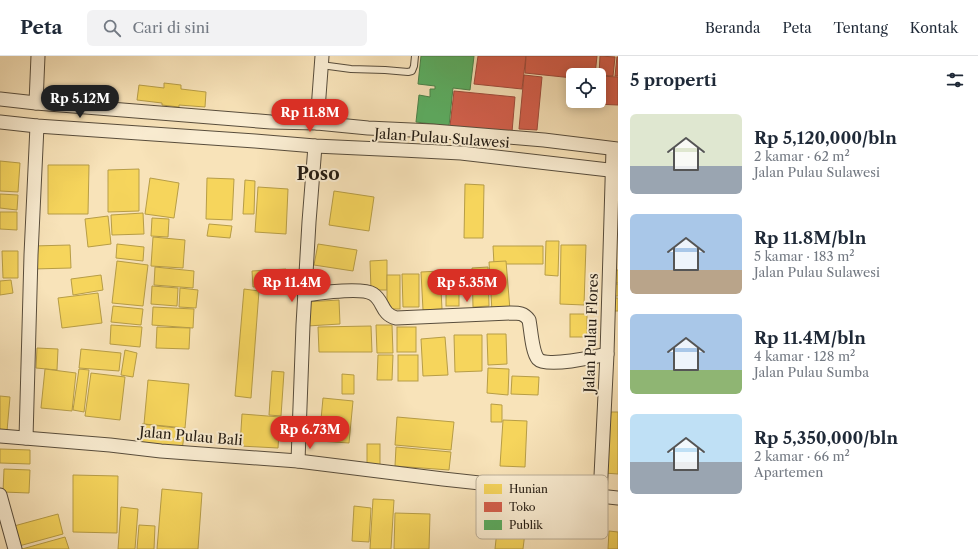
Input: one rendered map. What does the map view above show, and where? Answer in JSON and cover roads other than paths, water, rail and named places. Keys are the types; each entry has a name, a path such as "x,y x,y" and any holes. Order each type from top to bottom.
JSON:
{"street":[{"path":"36,103 38,56"},
{"path":"317,123 321,61"},
{"name":"Jalan Pulau Sulawesi","path":"0,99 270,122 317,123 368,128 500,136 616,149"},
{"path":"161,134 162,113"},
{"name":"Jalan Pulau Sulawesi","path":"0,122 36,126 315,146 460,153 615,171"},
{"path":"26,438 36,126"},
{"path":"298,461 305,295 315,146"},
{"name":"Jalan Pulau Flores","path":"601,475 608,354 616,149"},
{"path":"305,295 347,291 372,293 386,313 396,318 521,313 524,314 529,320 534,351 537,358 541,361 546,363 562,362 608,354"},
{"name":"Jalan Pulau Bali","path":"0,436 110,445 161,451 298,461 476,483"},
{"path":"0,495 15,549"},
{"name":"Jalan Pulau Bali","path":"608,497 618,498"}],"lane":[{"path":"321,61 351,69 408,72 412,71 415,56"}],"district":[{"name":"Poso","path":"318,174"}]}
